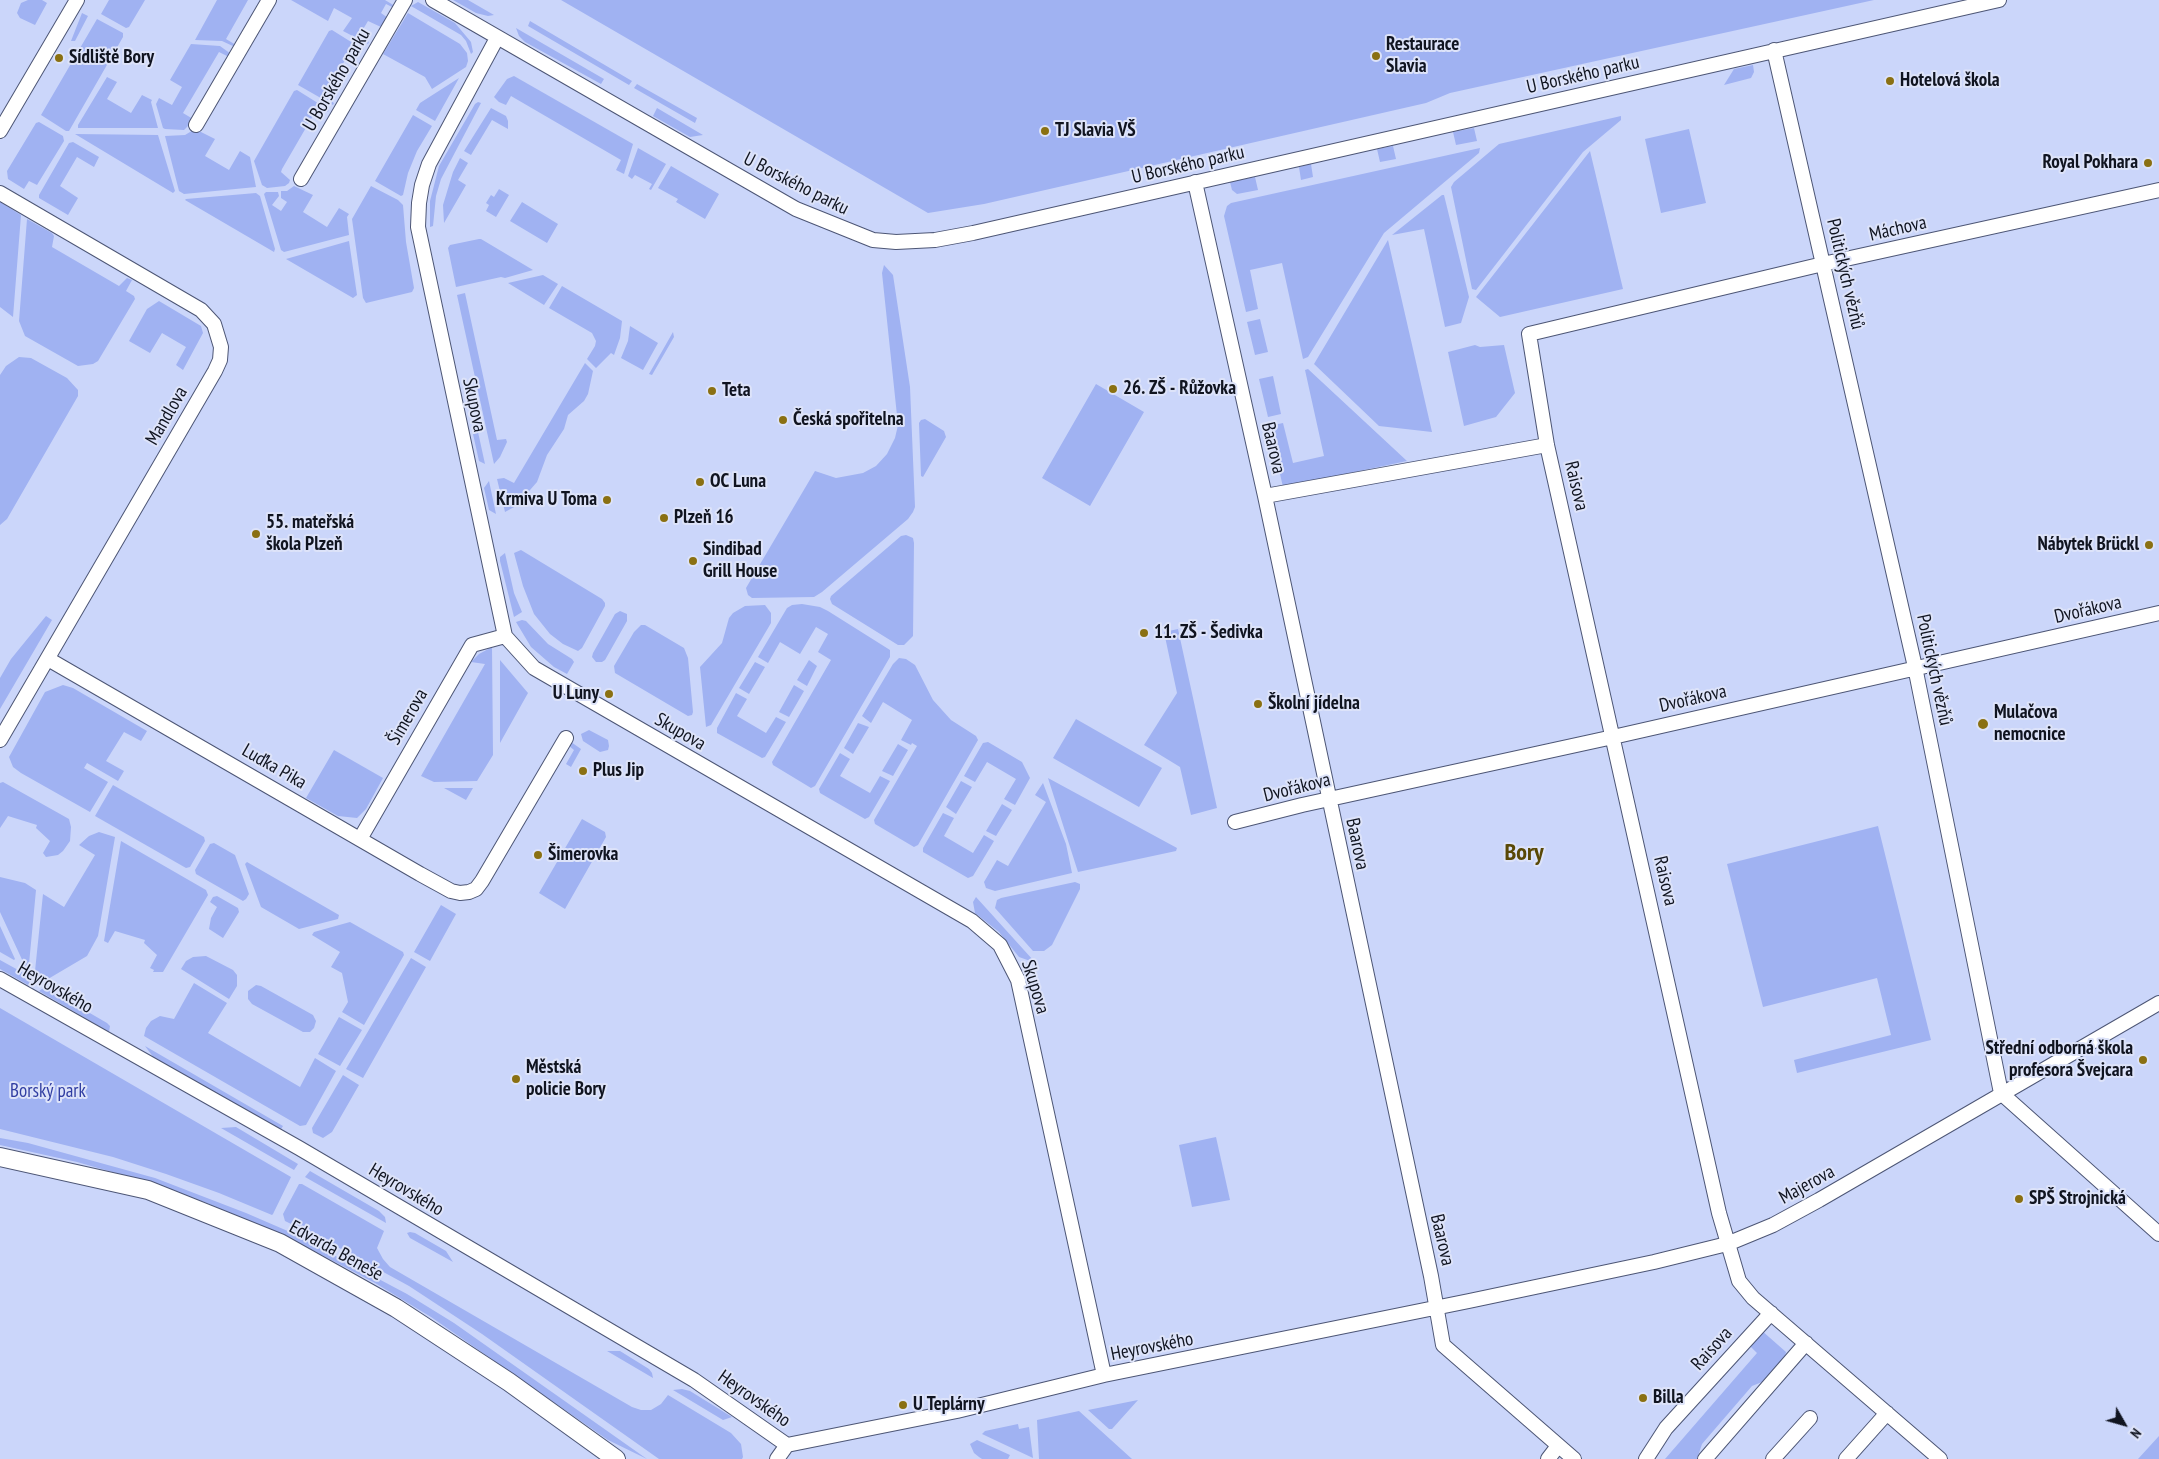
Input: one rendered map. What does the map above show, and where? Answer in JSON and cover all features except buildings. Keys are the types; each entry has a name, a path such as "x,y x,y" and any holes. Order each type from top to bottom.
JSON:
{"street":[{"path":"196,125 269,0"},
{"name":"U Borského parku","path":"301,179 405,0"},
{"name":"U Borského parku","path":"433,0 796,209 872,240 896,242 935,240 964,234 1999,0"},
{"path":"0,131 75,3"},
{"name":"Skupova","path":"497,38 429,164 418,203 418,226 505,636 534,668 541,673 972,921 1000,945 1018,980 1104,1375"},
{"name":"Politických vězňů","path":"1774,50 1915,667 2001,1094"},
{"name":"Baarova","path":"1195,182 1265,496 1328,800 1431,1276 1443,1345 1574,1459"},
{"name":"Máchova","path":"1528,334 1823,264 2159,190"},
{"name":"Mandlova","path":"0,193 201,310 214,324 221,343 221,356 215,371 0,740"},
{"name":"Raisova","path":"1528,334 1547,444 1727,1244 1739,1281 1753,1298 1940,1459"},
{"name":"Raisova","path":"1265,496 1547,444"},
{"name":"Dvořákova","path":"1235,822 2159,613"},
{"name":"Šimerova","path":"360,839 472,645 505,636"},
{"name":"Luďka Pika","path":"48,659 451,891 469,892 476,889 566,738"},
{"name":"Heyrovského","path":"0,979 299,1148 694,1380 787,1444"},
{"name":"Majerova","path":"1436,1308 1654,1262 1727,1244 1773,1225 2159,1003"},
{"path":"2001,1094 2159,1234"},
{"name":"Edvarda Beneše","path":"0,1157 148,1190 280,1243 396,1308 509,1382 616,1459"},
{"name":"Heyrovského","path":"777,1459 787,1444 957,1411 1104,1375 1436,1308"},
{"name":"Raisova","path":"1646,1459 1666,1428 1771,1313"},
{"path":"1705,1459 1806,1343"},
{"path":"1846,1459 1887,1413"},
{"path":"1773,1459 1810,1418"},
{"path":"1548,1459 1558,1446"}],"green space":[{"path":"28,0 42,0 47,3 35,25 20,18 17,13 21,3"},
{"path":"109,0 145,0 129,27 126,28 101,14"},
{"path":"217,0 248,0 226,39 236,45 235,47 222,41 195,40"},
{"path":"291,0 385,0 395,6 394,8 386,4 381,13 388,18 381,27 368,21 359,36 369,42 368,44 343,31 352,18 334,8 328,21"},
{"path":"453,0 468,0 494,15 488,16 476,13"},
{"name":"TJ Slavia VŠ","path":"561,0 1874,0 1450,93 1426,103 984,204 928,213"},
{"path":"418,2 455,23 471,42 473,52 471,54 466,41 461,35 411,6"},
{"path":"82,13 88,16 75,41 71,41"},
{"path":"408,13 460,44 467,53 468,61 466,67 432,89 425,77 383,54"},
{"path":"97,19 123,33 123,37 69,131 66,131 41,115"},
{"path":"530,21 632,81 629,85 528,26"},
{"path":"516,28 604,79 601,84 525,42 519,36"},
{"path":"332,30 364,50 353,46 324,97 334,103 333,105 298,85 329,31"},
{"path":"191,44 220,46 231,54 229,57 219,52 183,113 193,119 187,127 184,130 165,129 163,128 156,104 159,98 172,105 182,87 170,80"},
{"path":"1753,65 1754,72 1751,78 1724,85 1734,69"},
{"path":"514,76 633,144 624,174 616,170 621,160 511,96 506,105 499,102 494,97 507,79"},
{"path":"107,77 117,82 107,99 131,113 142,95 152,100 158,128 78,128"},
{"path":"459,78 435,121 416,110 420,103"},
{"path":"637,84 697,118 695,123 634,88"},
{"path":"297,90 329,110 328,112 318,107 282,169 281,172 290,180 289,183 285,186 267,188 262,185 254,161 294,91"},
{"path":"481,103 441,179 436,196 433,226 430,227 430,201 439,166 475,104"},
{"path":"491,108 506,116 508,129 492,120 471,155 464,151"},
{"path":"657,108 703,135 690,137 653,116"},
{"path":"413,115 432,126 417,151 408,173 403,195 401,196 375,181"},
{"path":"1621,116 1621,120 1583,152 1476,290 1472,289 1451,187 1454,182 1499,144"},
{"path":"39,122 63,136 64,141 37,185 29,181 24,189 8,179 7,171 36,123"},
{"path":"1474,128 1477,141 1456,145 1453,132"},
{"path":"195,129 215,139 205,156 229,170 240,151 250,157 256,187 184,194 179,191 165,136 185,135"},
{"path":"1689,129 1706,203 1661,213 1645,139"},
{"path":"75,134 158,135 175,191 173,193"},
{"path":"73,142 99,157 94,167 77,157 60,186 78,198 68,215 39,198 39,195 69,143"},
{"path":"1393,146 1396,159 1380,162 1377,149"},
{"path":"638,148 666,164 651,190 649,189 652,184 635,175 632,179 628,176"},
{"path":"1480,148 1479,153 1384,233 1308,357 1303,359 1282,263 1250,270 1258,309 1246,312 1224,216 1227,206 1231,203"},
{"path":"1590,151 1623,289 1500,317 1476,297"},
{"path":"460,158 468,163 458,180 466,185 444,223 443,205 453,172"},
{"path":"1311,164 1313,177 1301,180 1299,167"},
{"path":"671,166 719,194 705,219 676,202 678,199 658,188"},
{"path":"1255,177 1258,190 1237,194 1232,190 1230,182"},
{"path":"294,186 313,195 303,212 327,227 339,208 349,214 347,217 349,235 284,252 281,250 264,194 266,192 278,192 279,196 272,205 281,211 287,202 281,198 281,191 287,191"},
{"path":"371,186 398,200 403,205 406,242 414,288 412,292 366,303 363,298 352,219"},
{"path":"499,189 509,195 496,217 486,211 489,205 486,203 491,195 494,197"},
{"path":"256,193 260,196 275,249 274,252 185,200 186,199"},
{"path":"1444,195 1469,297 1461,323 1445,327 1424,229 1392,235"},
{"path":"0,202 21,215 13,317 0,307"},
{"path":"522,202 558,224 547,243 510,221"},
{"path":"27,219 52,233 54,236 52,247 119,286 127,278 132,280 126,291 134,296 135,299 98,361 93,364 78,366 25,336 19,321"},
{"path":"479,239 533,270 505,278 501,277 456,287 448,248 450,245"},
{"path":"1388,240 1432,432 1379,426 1314,364"},
{"path":"349,241 357,295 353,298 286,259"},
{"path":"884,265 893,275 910,387 915,507 908,519 814,597 752,598 748,595 746,588 815,471 836,478 863,473 876,466 887,454 895,438 898,425 882,273"},
{"path":"543,275 558,284 544,305 508,283"},
{"path":"562,286 622,321 620,338 614,355 611,353 596,368 587,359 596,341 592,333 549,308"},
{"path":"465,293 497,440 506,439 507,442 500,457 494,464 457,295"},
{"path":"159,301 201,326 203,333 183,370 176,365 186,347 162,333 150,353 129,341 147,309"},
{"path":"1260,319 1268,352 1255,355 1247,322"},
{"path":"630,326 658,343 643,370 621,358 628,341"},
{"path":"673,332 674,337 652,375 649,374"},
{"path":"1475,345 1480,347 1504,345 1515,393 1496,417 1464,426 1448,352"},
{"path":"19,357 31,358 67,378 78,390 78,396 7,519 0,525 0,375 6,366"},
{"path":"585,363 593,371 588,394 584,401 568,415 564,429 547,455 537,482 516,506 505,512 497,479 504,478 514,483"},
{"path":"1308,369 1407,461 1283,487 1269,426 1283,423 1293,463 1324,456 1305,370"},
{"path":"1273,376 1281,414 1268,417 1259,379"},
{"path":"1096,384 1144,412 1090,506 1042,478"},
{"path":"925,419 944,431 946,437 923,477 921,476 919,423"},
{"path":"478,432 485,464 479,461 473,434"},
{"path":"489,481 496,514 489,510 484,488"},
{"path":"906,535 913,538 914,543 913,636 904,645 898,645 832,604 830,599 831,596 901,536"},
{"path":"521,550 602,599 605,603 582,648 578,651 563,644 550,634 534,614 523,586 514,553"},
{"path":"505,553 514,593 522,612 514,617 500,561 500,557"},
{"path":"802,604 820,607 828,611 890,650 890,657 815,786 811,788 773,765 772,762 831,660 818,652 828,634 816,627 800,654 780,642 768,663 758,657 787,608 792,605"},
{"path":"765,605 771,613 771,623 711,725 706,727 700,667 722,643 729,618 733,613 745,606"},
{"path":"620,611 627,614 627,621 605,660 596,662 592,657 593,653 615,614"},
{"path":"46,616 52,620 0,709 0,678 11,659"},
{"path":"526,621 548,644 572,659 574,662 567,674 554,667 531,647 516,622"},
{"path":"641,625 645,625 684,648 688,658 692,715 688,716 615,673 614,666 634,632"},
{"path":"1178,629 1217,808 1191,815 1180,767 1144,745 1177,693 1164,632"},
{"path":"492,647 493,755 477,781 434,782 421,776 485,664 471,662 479,654"},
{"path":"899,658 906,659 915,665 933,700 951,720 976,736 978,740 918,845 914,847 875,824 874,820 917,746 901,740 912,720 883,702 871,723 862,716 893,664"},
{"path":"500,660 528,693 500,743"},
{"path":"809,660 817,666 807,686 797,680"},
{"path":"755,662 765,667 749,694 739,688"},
{"path":"63,685 73,688 147,731 141,741 124,732 106,761 124,771 118,781 87,763 84,768 108,782 90,812 21,773 13,767 9,757 45,692"},
{"path":"794,685 804,691 789,717 779,712"},
{"path":"736,693 747,699 737,716 766,733 776,717 786,722 765,757 762,758 717,733 717,728"},
{"path":"1076,719 1162,768 1139,807 1053,758"},
{"path":"858,723 869,727 853,754 844,748"},
{"path":"589,730 608,740 608,750 600,752 583,741 581,734"},
{"path":"571,742 581,749 571,767 566,764 574,750 569,746"},
{"path":"988,742 1022,762 1030,778 1015,805 1004,799 1016,779 987,762 975,782 964,776 983,743"},
{"path":"898,744 908,750 893,776 882,771"},
{"path":"334,750 383,778 366,809 357,818 338,816 306,798"},
{"path":"840,753 850,759 840,776 870,793 880,776 890,781 869,817 865,819 820,793 819,789"},
{"path":"1048,778 1177,848 1176,851 1078,872"},
{"path":"961,781 972,787 956,814 946,807"},
{"path":"3,782 69,819 71,827 70,841 63,851 58,855 46,857 43,853 50,841 36,828 37,825 8,816 0,828 0,783"},
{"path":"1043,783 1066,844 1072,873 995,891 986,888 984,882 997,860 1008,866 1046,802 1035,795"},
{"path":"113,785 204,837 205,841 190,867 186,868 95,816"},
{"path":"444,788 473,788 466,800"},
{"path":"1002,804 1012,810 996,836 986,831"},
{"path":"943,813 954,818 944,836 973,853 984,835 994,841 973,876 968,878 923,852 923,848"},
{"path":"582,819 605,832 606,837 565,909 539,893"},
{"path":"1878,826 1931,1040 1797,1073 1794,1060 1891,1035 1877,978 1763,1007 1727,864"},
{"path":"99,832 115,837 98,936 87,956 48,979 35,971 43,894 64,907 95,855 79,845 89,836"},
{"path":"121,841 206,890 208,895 163,972 153,972 154,970 150,968 157,955 144,943 145,940 115,931 108,943 104,941"},
{"path":"214,843 235,855 249,894 243,901 196,874 195,870 210,844"},
{"path":"247,862 339,915 338,919 299,929 261,907 245,864"},
{"path":"0,877 25,883 36,890 29,964 25,966 0,912"},
{"path":"1075,882 1080,884 1080,889 1052,945 1044,951 1033,951 995,908 997,900 1001,898"},
{"path":"217,896 238,908 239,912 223,938 209,929 211,918 217,907 210,902 213,897"},
{"path":"976,897 1033,962 1019,957 999,932 975,913 973,902"},
{"path":"441,905 456,914 430,961 414,952"},
{"path":"350,922 403,952 404,955 364,1025 342,1012 348,1002 342,973 331,967 340,952 312,935 314,932"},
{"path":"0,926 15,959 14,960 0,952"},
{"path":"206,956 233,970 237,975 237,986 229,999 181,969 186,961 193,957"},
{"path":"411,958 426,967 363,1078 346,1069"},
{"path":"0,960 29,976 31,980 28,985 0,969"},
{"path":"194,983 227,1003 208,1033 300,1087 315,1058 336,1071 306,1125 300,1126 144,1036 146,1028 151,1021 160,1016 174,1019"},
{"path":"256,985 313,1015 316,1021 314,1028 310,1032 303,1032 252,1004 248,999 248,991"},
{"path":"45,987 107,1023 110,1026 109,1032 39,991"},
{"name":"Borský park","path":"0,1008 291,1177 273,1214 166,1174 113,1157 0,1129"},
{"path":"339,1017 362,1030 340,1066 318,1054"},
{"path":"145,1046 283,1126 280,1131 154,1058"},
{"path":"343,1075 359,1085 332,1132 323,1138 313,1133 312,1128"},
{"path":"236,1127 298,1164 294,1170 221,1128"},
{"path":"1216,1137 1230,1200 1192,1207 1179,1145"},
{"path":"0,1138 28,1143 155,1178 290,1232 407,1294 454,1323 647,1459 608,1440 431,1317 375,1283 316,1252 207,1203 140,1180 77,1162 0,1145"},
{"path":"310,1171 379,1211 385,1217 386,1223 305,1177"},
{"path":"299,1184 384,1231 377,1248 390,1267 632,1407 641,1410 651,1410 661,1404 668,1395 731,1433 741,1444 742,1459 659,1459 482,1334 409,1286 285,1221 283,1214"},
{"path":"410,1232 446,1251 453,1262 410,1238 407,1233"},
{"path":"1761,1330 1786,1352 1785,1357 1767,1380 1752,1386 1702,1444 1697,1459 1665,1459 1757,1353 1748,1344"},
{"path":"607,1351 620,1351 649,1369 653,1378"},
{"path":"682,1389 690,1391 732,1417 723,1420 673,1390"},
{"path":"1138,1400 1112,1429 1109,1429 1088,1410"},
{"path":"1079,1411 1132,1459 1039,1459 1037,1420"},
{"path":"1018,1424 1019,1429 1029,1427 1033,1458 982,1434 985,1431"},
{"path":"2159,1436 2159,1459 2138,1459"},
{"path":"977,1440 1010,1455 1008,1459 982,1459 974,1453 970,1444"}],"place":[{"name":"Restaurace Slavia","path":"1376,56"},
{"name":"Sídliště Bory","path":"59,58"},
{"name":"Hotelová škola","path":"1890,81"},
{"name":"TJ Slavia VŠ","path":"1045,131"},
{"name":"Royal Pokhara","path":"2148,163"},
{"name":"26. ZŠ - Růžovka","path":"1113,389"},
{"name":"Teta","path":"712,391"},
{"name":"Česká spořitelna","path":"783,420"},
{"name":"OC Luna","path":"700,482"},
{"name":"Krmiva U Toma","path":"607,500"},
{"name":"Plzeň 16","path":"664,518"},
{"name":"55. mateřská škola Plzeň","path":"256,534"},
{"name":"Nábytek Brückl","path":"2149,545"},
{"name":"Sindibad Grill House","path":"693,561"},
{"name":"11. ZŠ - Šedivka","path":"1144,633"},
{"name":"U Luny","path":"609,694"},
{"name":"Školní jídelna","path":"1258,704"},
{"name":"Mulačova nemocnice","path":"1983,724"},
{"name":"Plus Jip","path":"583,771"},
{"name":"Šimerovka","path":"538,855"},
{"name":"Střední odborná škola profesora Švejcara","path":"2143,1060"},
{"name":"Městská policie Bory","path":"516,1079"},
{"name":"SPŠ Strojnická","path":"2019,1199"},
{"name":"Billa","path":"1643,1398"},
{"name":"U Teplárny","path":"903,1405"}],"district":[{"name":"Bory","path":"1524,853"}]}
